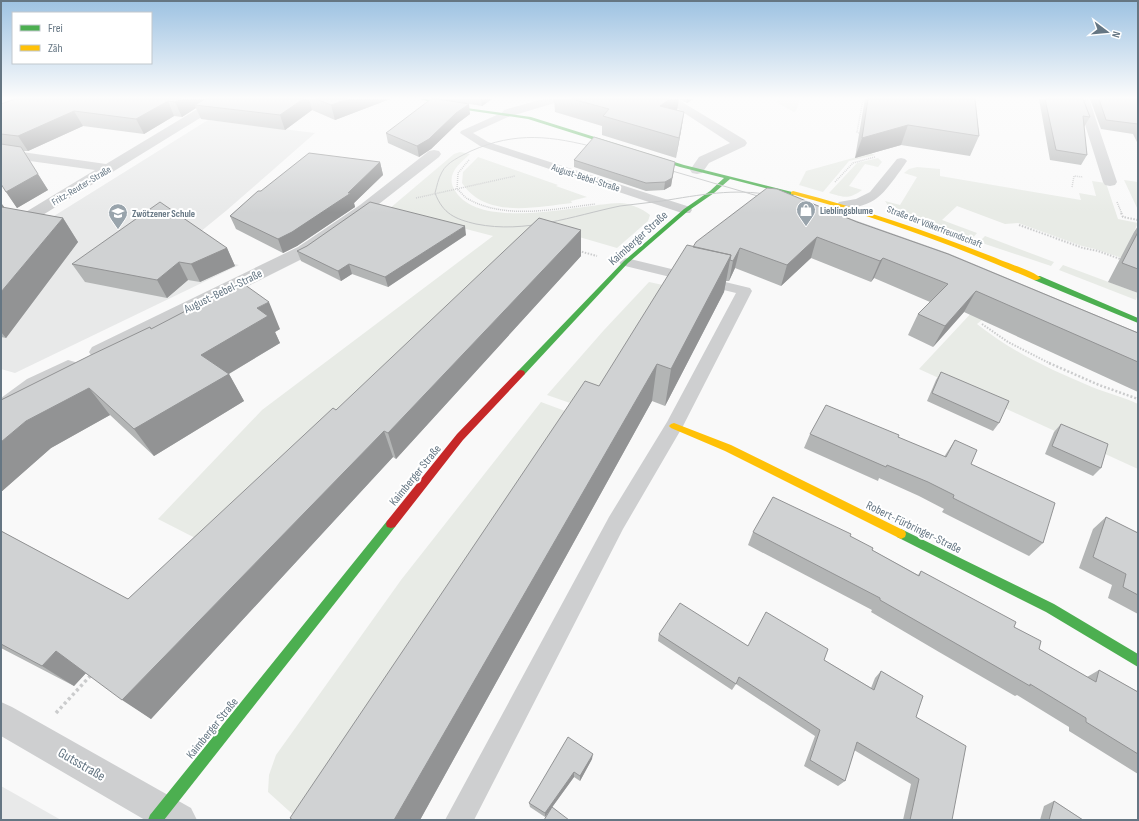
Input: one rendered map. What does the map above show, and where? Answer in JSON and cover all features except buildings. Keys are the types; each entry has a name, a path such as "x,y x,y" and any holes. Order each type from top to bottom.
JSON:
{"main road":[{"name":"Straße der Völkerfreundschaft","path":"593,137 697,170 879,216 1003,264 1138,321"},
{"name":"Kaimberger Straße","path":"165,817 460,437 626,262 686,210 712,192 728,178"},
{"name":"Robert-Fürbringer-Straße","path":"674,426 728,448 1050,608 1138,660"}],"street":[{"name":"Fritz-Reuter-Straße","path":"1,234 158,137"},
{"path":"697,170 704,160 740,143 731,137"},
{"path":"1096,137 1110,182"},
{"path":"1,153 108,168"},
{"name":"August-Bebel-Straße","path":"1,409 34,384 304,251 365,208 434,154"},
{"name":"Gutsstraße","path":"1,718 165,817"}],"lane":[{"name":"August-Bebel-Straße","path":"474,137 492,146 556,168 686,210"},
{"path":"843,206 859,202 874,195 900,161"},
{"path":"874,195 879,216"},
{"path":"459,820 616,523 674,426 745,291 626,262"}],"path":[{"path":"492,146 459,167 456,176 457,189 468,199 486,206 512,211 534,211 598,203"},
{"path":"834,184 853,163 882,156"},
{"path":"365,208 556,168"},
{"path":"1123,217 1138,220"},
{"path":"1019,225 1127,262"},
{"path":"577,250 626,262"},
{"path":"982,324 1005,341 1052,366 1138,399"},
{"path":"34,737 94,673"}],"shaded area":[{"name":"Zwötzener Schule","path":"180,137 310,137 227,210 178,250 239,265 15,373 1,369 1,249"},
{"path":"460,152 470,154 458,166 453,174 452,184 454,189 466,202 484,210 507,213 531,213 602,204 624,203 632,205 650,215 648,221 617,248 555,230 205,543 158,519 262,410 493,236 389,209 454,154"},
{"path":"871,153 875,155 849,161 823,192 799,185 806,171"},
{"path":"478,157 558,185 556,186 587,197 571,201 572,203 527,208 512,208 484,202 472,194 462,183 463,172"},
{"path":"878,158 882,162 878,167 865,164 849,186 862,190 846,197 829,193 857,163"},
{"path":"917,167 940,169 940,176 1081,200 1079,193 1096,196 1092,181 1106,183 1118,219 1138,223 1130,240 1125,259 1082,246 1018,223 1005,224 957,206 942,220 977,233 972,239 897,214 889,207 885,201 900,205 917,177 904,173 909,169"},
{"path":"1124,180 1138,182 1138,210"},
{"path":"985,236 1054,262 1051,266 979,242"},
{"path":"1063,265 1138,293 1136,300 1059,270"},
{"path":"649,282 677,288 596,412 547,395 604,330"},
{"path":"975,309 982,320 977,324 1018,352 1077,381 1138,404 1138,469 919,369"},
{"path":"541,402 584,418 299,820 268,792 269,775 276,755 401,580"},
{"path":"1,786 61,820 1,820"}],"tram line":[{"path":"598,148 549,138 519,138 503,140 471,151 447,165 444,168 435,193 446,211 456,218 476,224 495,227 513,227 567,219 620,206 716,193 744,192"},
{"path":"662,168 744,192"},
{"path":"744,192 771,195"},
{"path":"744,192 768,199"},
{"path":"833,213 949,254 1138,333"}],"traffic: fast":[{"path":"591,137 682,166 793,193"},
{"path":"521,373 626,262 686,210 712,192 728,178"},
{"path":"1037,278 1138,321"},
{"path":"155,820 391,524"},
{"path":"901,534 1050,608 1138,661"}],"traffic: slow":[{"path":"793,193 856,210 917,230 1037,278"},
{"path":"674,426 728,448 901,534"}],"traffic: jam":[{"path":"391,524 460,437 521,373"}],"place":[{"name":"Lieblingsblume","path":"806,227"},
{"name":"Zwötzener Schule","path":"118,230"}]}
